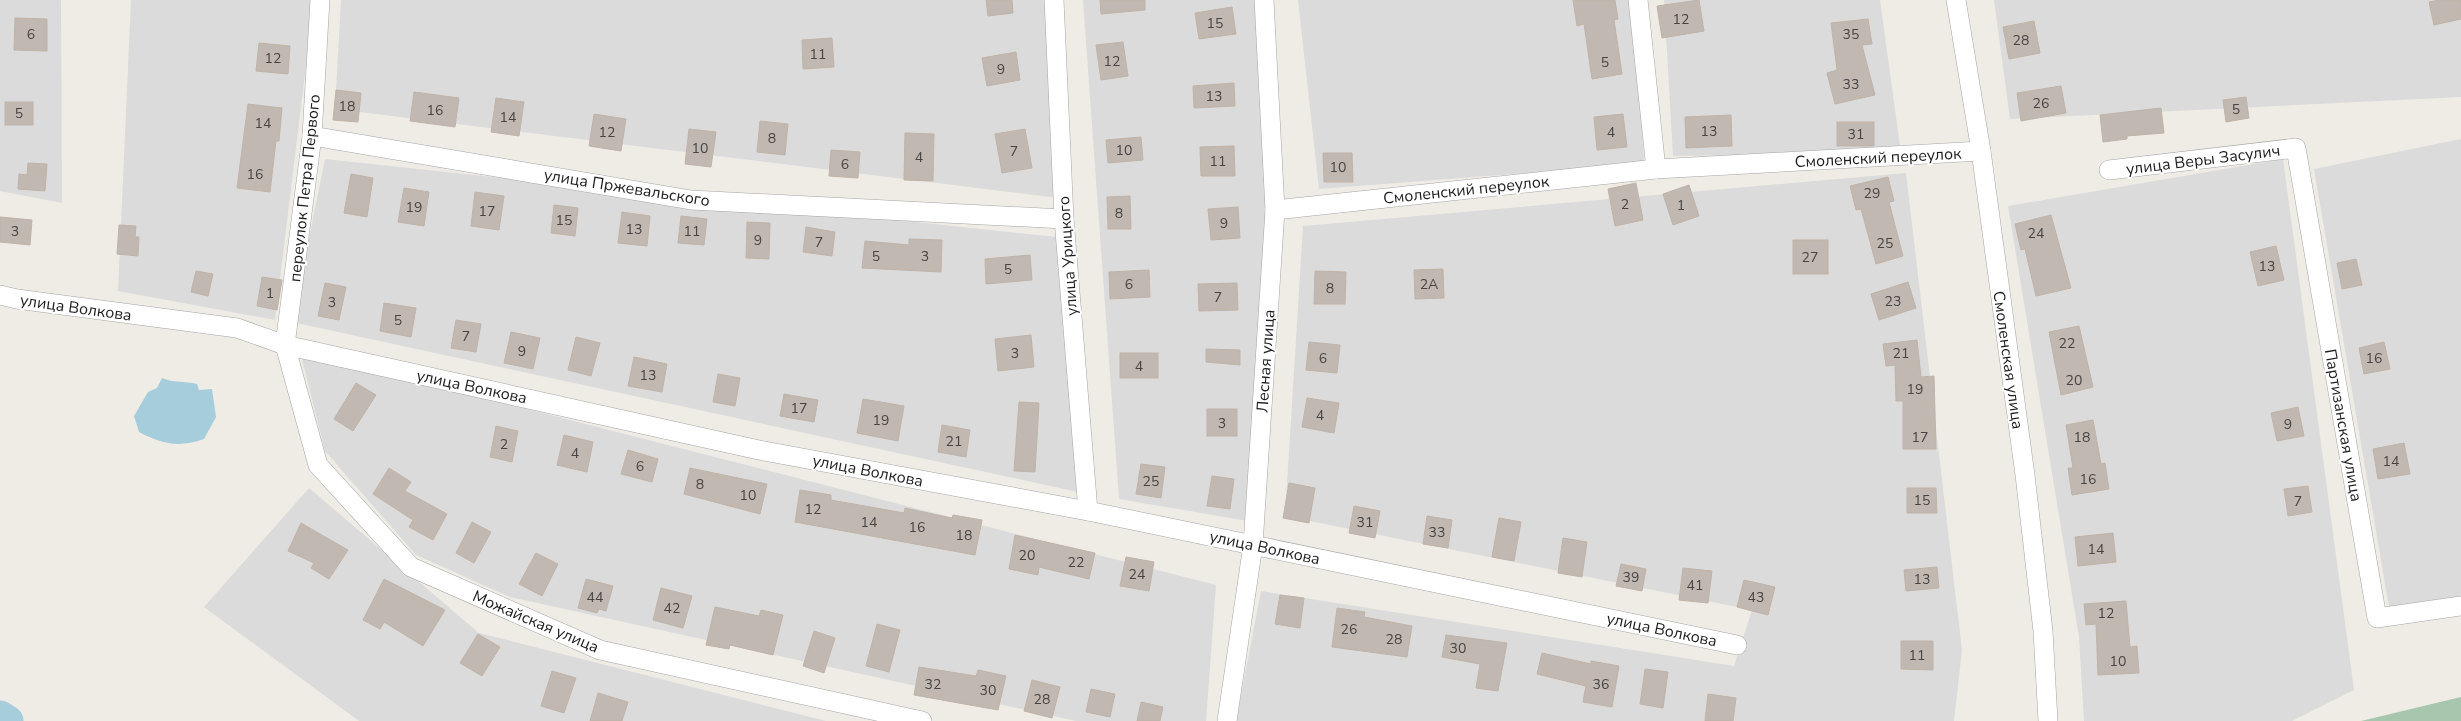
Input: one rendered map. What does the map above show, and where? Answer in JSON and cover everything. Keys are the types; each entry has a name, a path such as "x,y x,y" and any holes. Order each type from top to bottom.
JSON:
{"street":[{"name":"переулок Петра Первого","path":"285,345 312,136 320,0"},
{"name":"улица Урицкого","path":"1054,0 1064,220 1088,511"},
{"name":"Лесная улица","path":"1228,721 1252,545 1275,210 1264,0"},
{"path":"1638,0 1656,169"},
{"name":"Смоленская улица","path":"1956,0 1981,151 2025,475 2043,631 2048,721"},
{"name":"улица Пржевальского","path":"312,136 691,200 1064,220"},
{"name":"улица Веры Засулич","path":"2109,170 2296,148"},
{"name":"Партизанская улица","path":"2296,148 2377,618 2461,606"},
{"name":"Смоленский переулок","path":"1275,210 1656,169 1981,151"},
{"name":"улица Волкова","path":"0,295 237,328 285,345 759,450 1088,511 1737,645"},
{"name":"Можайская улица","path":"285,345 318,465 411,567 600,650 922,721"}],"shaded area":[{"path":"0,0 61,0 62,203 0,191"},
{"path":"131,0 314,0 275,320 118,291"},
{"path":"341,0 1045,0 1059,198 335,109"},
{"path":"1083,0 1256,0 1273,225 1248,521 1119,499"},
{"path":"1298,0 1635,0 1644,164 1319,189"},
{"path":"1664,0 1880,0 1901,153 1673,156"},
{"path":"1994,0 2461,0 2461,97 2010,119"},
{"path":"2461,139 2461,596 2389,607 2314,169"},
{"path":"325,159 1066,238 1078,492 292,322"},
{"path":"2283,159 2354,690 2292,721 2084,721 2079,637 2008,206"},
{"path":"1906,173 1962,650 1954,721 1236,721 1261,591 1734,666 1752,610 1285,516 1303,226"},
{"path":"300,351 1216,585 1206,721 1076,721 510,597 416,555 325,451"},
{"path":"309,488 479,633 826,721 359,721 204,607"}],"green space":[{"path":"2461,697 2461,721 2361,721"}],"water":[{"path":"162,378 170,381 197,384 199,390 212,389 216,417 204,439 178,444 163,442 139,432 134,416 148,392 157,388"}],"building":[{"path":"986,0 1012,0 1013,13 988,16"},
{"path":"1100,0 1145,0 1145,10 1101,14"},
{"path":"1573,0 1615,0 1618,19 1614,20 1622,74 1592,79 1584,24 1577,26"},
{"path":"1699,0 1704,31 1662,38 1657,6"},
{"path":"2461,0 2461,19 2434,25 2429,2"},
{"path":"1232,7 1236,34 1199,39 1195,13"},
{"path":"15,18 47,19 47,51 14,50"},
{"path":"1868,19 1872,44 1862,45 1875,95 1835,104 1827,73 1837,70 1831,23"},
{"path":"2034,21 2040,53 2009,59 2003,27"},
{"path":"832,38 834,67 803,69 802,40"},
{"path":"1123,42 1128,76 1101,80 1096,45"},
{"path":"259,43 290,46 288,74 256,71"},
{"path":"1016,52 1020,80 987,86 982,58"},
{"path":"1234,83 1235,106 1194,108 1193,86"},
{"path":"2061,86 2066,113 2021,121 2017,93"},
{"path":"336,90 361,93 358,122 333,120"},
{"path":"414,92 459,98 455,127 410,121"},
{"path":"2246,97 2249,118 2226,122 2223,100"},
{"path":"496,98 524,102 519,136 491,132"},
{"path":"5,102 33,102 33,125 5,125"},
{"path":"248,104 282,108 279,141 276,141 270,192 237,188"},
{"path":"2161,108 2164,133 2127,136 2127,139 2103,142 2100,115"},
{"path":"594,114 626,119 621,151 589,146"},
{"path":"1623,114 1627,147 1597,150 1594,117"},
{"path":"1731,115 1732,146 1686,148 1685,117"},
{"path":"760,121 788,124 785,155 757,152"},
{"path":"1837,122 1874,122 1874,146 1837,146"},
{"path":"689,129 716,132 711,167 685,164"},
{"path":"1025,129 1032,168 1002,173 995,134"},
{"path":"905,133 934,134 933,181 904,180"},
{"path":"1141,137 1143,160 1108,163 1106,140"},
{"path":"1234,146 1235,176 1201,176 1200,147"},
{"path":"831,150 860,152 858,178 829,176"},
{"path":"1323,153 1352,153 1353,182 1324,182"},
{"path":"28,163 47,164 45,191 18,189 19,174 27,175"},
{"path":"351,174 373,178 367,217 344,213"},
{"path":"1888,177 1894,201 1889,202 1903,256 1876,264 1861,209 1856,210 1850,186"},
{"path":"1636,183 1643,220 1615,226 1608,189"},
{"path":"1689,185 1699,216 1673,225 1663,194"},
{"path":"404,188 429,192 424,226 398,222"},
{"path":"475,192 504,196 499,230 471,226"},
{"path":"1130,196 1131,229 1108,229 1107,197"},
{"path":"554,205 578,208 575,236 551,233"},
{"path":"1238,207 1240,238 1211,240 1208,209"},
{"path":"622,212 650,216 647,246 618,243"},
{"path":"2051,215 2071,288 2036,296 2025,249 2021,250 2015,224"},
{"path":"681,216 707,219 704,245 678,243"},
{"path":"0,217 32,220 30,245 0,242"},
{"path":"747,222 770,223 769,259 746,258"},
{"path":"119,225 136,226 135,237 139,237 138,256 117,254"},
{"path":"806,227 835,232 832,256 803,252"},
{"path":"909,239 942,240 941,272 862,268 865,241 909,245"},
{"path":"1793,240 1828,240 1828,274 1793,274"},
{"path":"2276,246 2284,280 2258,286 2250,252"},
{"path":"1030,255 1032,280 986,284 985,259"},
{"path":"2356,259 2362,285 2342,289 2337,263"},
{"path":"1443,269 1444,298 1415,299 1414,270"},
{"path":"1149,270 1150,297 1110,299 1109,272"},
{"path":"196,271 213,274 208,296 191,292"},
{"path":"1315,271 1346,272 1345,304 1314,304"},
{"path":"262,277 282,280 277,310 257,306"},
{"path":"1908,282 1916,308 1879,320 1871,294"},
{"path":"325,283 346,287 339,320 318,316"},
{"path":"1237,283 1238,310 1199,311 1198,284"},
{"path":"384,303 416,308 411,337 380,331"},
{"path":"456,320 481,324 476,352 451,348"},
{"path":"2079,326 2093,387 2061,395 2049,332"},
{"path":"511,332 540,338 533,369 504,363"},
{"path":"1031,335 1034,367 998,371 995,339"},
{"path":"576,337 600,343 591,376 568,370"},
{"path":"1917,340 1921,377 1934,376 1936,449 1903,449 1903,401 1896,401 1895,365 1886,366 1883,344"},
{"path":"1309,342 1340,345 1337,373 1306,370"},
{"path":"2384,342 2390,369 2364,374 2359,348"},
{"path":"1206,349 1240,350 1240,365 1206,362"},
{"path":"1120,353 1158,353 1158,378 1120,378"},
{"path":"634,357 667,364 662,392 628,386"},
{"path":"718,374 740,378 735,406 713,402"},
{"path":"356,383 376,395 353,431 334,419"},
{"path":"784,394 818,400 814,422 780,416"},
{"path":"1307,398 1339,403 1334,433 1302,427"},
{"path":"863,399 904,406 898,441 857,433"},
{"path":"1019,402 1039,403 1035,472 1014,471"},
{"path":"2298,407 2304,436 2277,441 2271,413"},
{"path":"1207,409 1237,409 1237,436 1207,436"},
{"path":"2093,420 2101,464 2105,463 2109,489 2072,495 2068,468 2073,468 2066,425"},
{"path":"942,425 970,430 966,457 938,452"},
{"path":"496,426 518,431 512,462 490,457"},
{"path":"564,435 593,442 587,472 557,465"},
{"path":"2404,443 2410,474 2378,479 2373,449"},
{"path":"628,450 658,459 652,482 621,474"},
{"path":"1141,464 1165,467 1161,498 1136,494"},
{"path":"389,468 411,482 405,491 447,514 433,540 409,527 413,520 373,494"},
{"path":"690,468 767,484 760,514 684,494"},
{"path":"1212,476 1234,479 1230,509 1207,506"},
{"path":"1289,483 1315,488 1309,523 1283,518"},
{"path":"2308,486 2312,512 2288,516 2284,489"},
{"path":"1907,488 1936,488 1937,513 1907,513"},
{"path":"800,490 831,495 831,500 904,513 905,508 952,518 953,515 982,520 975,555 795,522"},
{"path":"1354,506 1380,511 1375,538 1349,533"},
{"path":"1427,516 1452,520 1448,548 1423,544"},
{"path":"1499,518 1521,522 1514,561 1492,557"},
{"path":"472,522 491,532 474,563 456,553"},
{"path":"301,523 348,550 329,579 311,568 314,563 288,551"},
{"path":"2113,533 2116,562 2078,566 2075,537"},
{"path":"1015,535 1095,553 1089,579 1039,567 1038,575 1009,569"},
{"path":"1563,538 1587,542 1582,577 1558,573"},
{"path":"536,553 558,564 542,596 519,584"},
{"path":"1126,557 1154,562 1149,591 1120,586"},
{"path":"1621,564 1646,569 1642,591 1616,586"},
{"path":"1937,567 1939,588 1906,591 1904,570"},
{"path":"1683,568 1712,571 1708,603 1679,600"},
{"path":"384,579 445,610 423,646 384,622 380,629 363,620"},
{"path":"586,579 613,586 606,611 599,609 597,613 578,608"},
{"path":"1744,580 1775,587 1768,615 1737,607"},
{"path":"661,588 692,596 683,628 653,620"},
{"path":"1280,595 1304,598 1300,628 1275,624"},
{"path":"2126,601 2130,647 2137,646 2139,673 2098,675 2096,624 2086,625 2084,604"},
{"path":"715,607 759,616 761,610 783,615 773,655 730,645 729,649 706,645"},
{"path":"1337,608 1365,612 1364,617 1412,626 1407,657 1332,647"},
{"path":"877,624 900,630 889,672 866,666"},
{"path":"814,631 835,638 824,673 803,666"},
{"path":"478,634 500,647 482,676 460,663"},
{"path":"1446,635 1507,643 1498,691 1476,688 1480,664 1442,657"},
{"path":"1901,641 1933,641 1933,670 1901,669"},
{"path":"1542,653 1591,664 1591,661 1619,666 1612,707 1583,702 1586,686 1537,674"},
{"path":"919,667 976,676 978,670 1006,676 998,710 914,695"},
{"path":"1645,669 1668,672 1663,708 1640,704"},
{"path":"552,671 576,678 564,713 541,706"},
{"path":"1032,680 1060,687 1052,718 1024,711"},
{"path":"1091,689 1115,694 1110,717 1086,712"},
{"path":"598,693 628,702 622,721 590,721"},
{"path":"1708,694 1736,698 1733,721 1705,721"},
{"path":"1141,702 1163,707 1160,721 1137,721"}],"waterway":[{"path":"0,716 8,721"}]}
